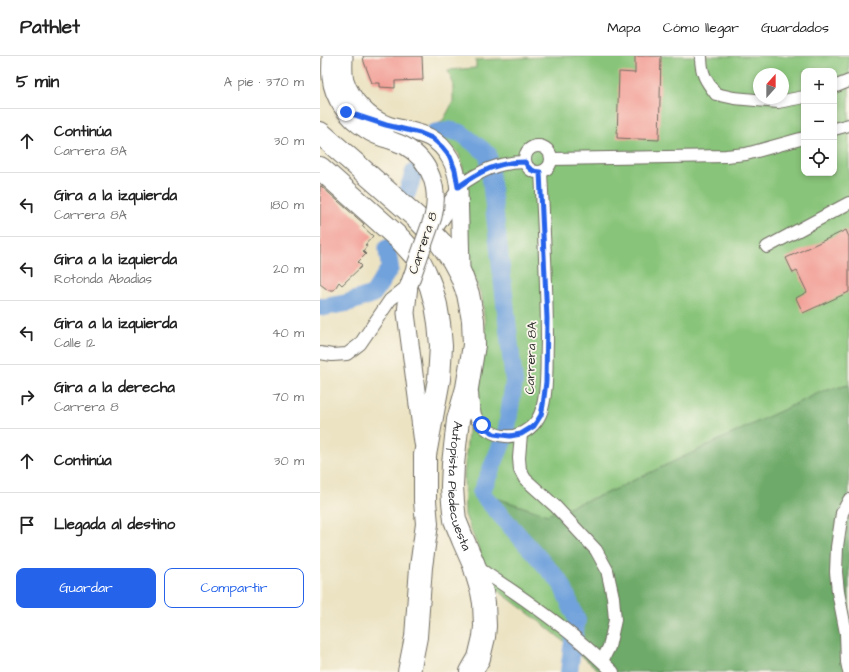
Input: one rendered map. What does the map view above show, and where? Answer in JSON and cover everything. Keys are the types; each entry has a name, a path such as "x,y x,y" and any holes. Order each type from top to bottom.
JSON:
{"highway":[{"name":"Autopista Piedecuesta","path":"320,133 423,225 446,250 461,275 468,294 473,320 474,346 467,388 458,420 452,486 455,520 474,565 483,598 485,626 482,648 479,658 471,672"},
{"path":"320,168 401,240 419,260 431,287 436,305 441,346 439,379 425,455 425,501 427,524 421,567 416,637 409,672"}],"main road":[{"name":"Carrera 8","path":"331,56 331,79 338,99 354,121 365,129 388,132 406,130 426,135 442,147 450,157 455,170 458,187 461,275"},
{"name":"Carrera 8","path":"344,56 344,79 359,105 404,146 414,152 422,160 428,169 435,188 435,210 409,284 406,313 425,455"},
{"name":"Carrera 8","path":"423,225 458,187"}],"street":[{"path":"701,56 702,70 705,80 716,94 734,98 778,102 801,98"},
{"path":"837,86 849,81"},
{"path":"837,128 849,125"},
{"path":"552,159 726,156 746,154 801,139"},
{"path":"537,146 541,146 549,151 552,159 549,168 540,172 529,169 525,162 525,158 529,150 532,147 537,146"},
{"path":"458,187 471,177 481,172 513,162 525,162"},
{"name":"Carrera 8A","path":"516,435 534,426 541,415 546,382 547,318 540,172"},
{"path":"768,247 849,203"},
{"path":"320,353 332,355 347,354 360,344 390,300 409,284"},
{"path":"471,368 473,408 477,419 494,434 516,435 520,470 525,479 554,506 596,550 607,570 613,597 615,620 609,647 602,661"},
{"path":"849,500 842,513 837,547 836,572 838,592 846,633 847,662 849,672"},
{"path":"474,565 552,620 584,645 614,672"}],"green space":[{"path":"543,56 849,56 849,385 823,391 607,493 547,515 482,493 561,583 577,620 572,648 543,624 492,586 465,515 464,476 469,421 477,387 486,334 482,297 468,264 463,168 459,154 447,142 431,130 444,119 453,102 453,83 448,70 476,68 476,60"},
{"path":"849,385 849,672 601,672 572,648 576,620 561,583 481,493 547,515 607,493 823,391"}],"building":[{"path":"363,56 422,56 423,80 395,81 395,88 380,87 380,83 372,83"},
{"path":"635,56 661,56 659,140 617,138 619,72 635,73"},
{"path":"320,186 364,224 362,226 373,236 365,245 367,246 363,251 366,254 358,262 362,266 342,285 339,282 334,290 328,290 320,284"},
{"path":"846,230 849,237 849,292 803,313 796,298 807,292 797,271 793,273 786,258"}],"waterway":[{"path":"434,133 448,130 461,133 488,154 514,382 506,434 481,493 561,583 577,620 569,672"},
{"path":"407,193 414,172"},
{"path":"320,307 347,303 373,294 390,268 387,248"}],"route":[{"path":"346,112 386,125 420,133 432,138 450,157 455,170 458,187 471,177 481,172 513,162 525,162 526,166 532,171 540,172 547,318 546,382 541,415 534,426 521,434 510,436 494,434 482,425"}]}
